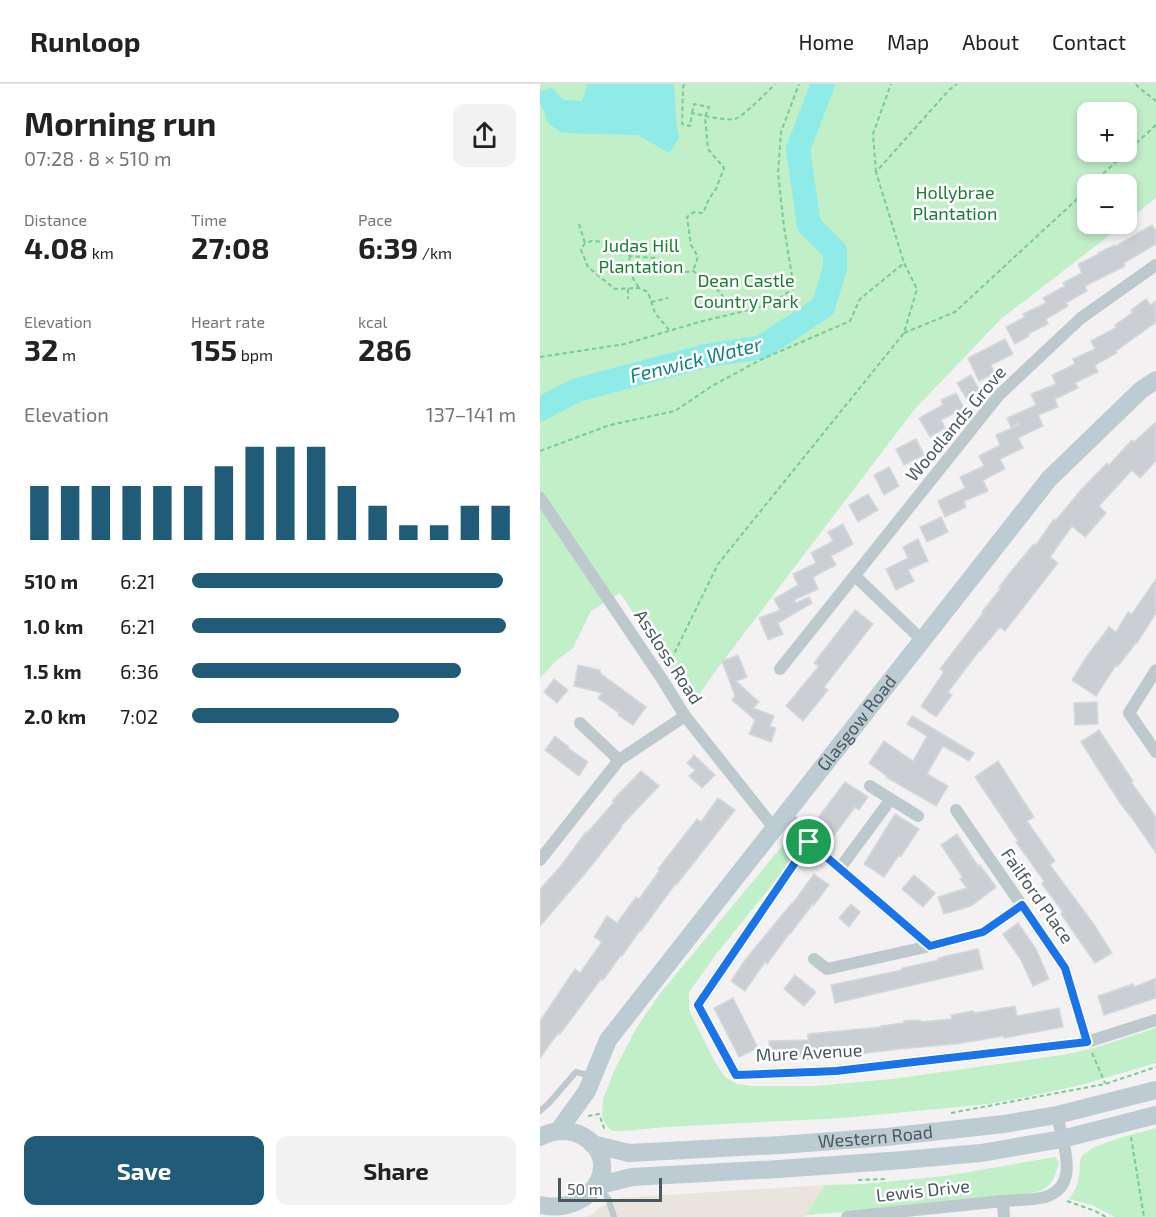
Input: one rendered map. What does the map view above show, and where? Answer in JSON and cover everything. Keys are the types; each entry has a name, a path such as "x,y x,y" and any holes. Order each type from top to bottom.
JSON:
{"main road":[{"name":"Glasgow Road","path":"558,1130 590,1084 608,1040 1049,479 1141,390 1156,380"},
{"name":"Glasgow Road","path":"585,1132 590,1084"},
{"name":"Western Road","path":"558,1130 585,1132 630,1153 780,1145 886,1137 1004,1124 1057,1115 1156,1090"},
{"name":"Western Road","path":"599,1187 632,1177 981,1153 1062,1139 1156,1115"},
{"path":"540,1137 558,1130"},
{"path":"540,1206 552,1211 566,1212 579,1208 591,1200 599,1187 602,1177 601,1160 585,1132"}],"street":[{"name":"Woodlands Grove","path":"780,669 999,395 1081,318 1156,265"},
{"name":"Assloss Road","path":"540,498 662,678 685,716 774,828"},
{"path":"855,576 922,640"},
{"path":"1156,670 1129,713 1156,752"},
{"path":"540,858 620,760 685,716"},
{"path":"580,723 620,760"},
{"path":"870,786 918,816"},
{"path":"840,868 891,799"},
{"name":"Failford Place","path":"956,810 1065,968 1087,1042"},
{"path":"786,813 809,842 930,946"},
{"name":"Mure Avenue","path":"809,842 698,1005 736,1075 836,1071 1087,1042 1156,1020"},
{"path":"814,959 827,969 930,946 983,932 1022,905"},
{"path":"1050,1195 1066,1181 1067,1159 1057,1115"},
{"name":"Lewis Drive","path":"847,1217 1050,1195"},
{"path":"1003,1201 1004,1217"}],"lane":[{"path":"540,1111 576,1072 590,1084"},
{"path":"599,1187 608,1198 614,1217"}],"path":[{"path":"684,84 682,124 690,126 694,104 709,107 705,117 708,149 724,168 703,213 694,212 687,216 691,245 698,257 693,271"},
{"path":"692,113 705,117 735,119 775,84"},
{"path":"540,357 625,344 770,305 794,288 778,173 781,132 799,84"},
{"path":"662,678 718,564 904,333 916,289 904,263 876,172 873,134 891,84"},
{"path":"876,172 949,90 957,84"},
{"path":"1136,84 1156,102"},
{"path":"1103,174 1156,125"},
{"path":"904,333 955,312 1077,199"},
{"path":"579,224 585,243"},
{"path":"669,331 655,313 648,292 639,288 615,289 588,267 581,250 585,243 612,242 630,256 655,258 685,272 693,271 711,282 731,306 734,314"},
{"path":"630,256 628,270 639,288"},
{"path":"540,451 610,425 675,411 712,386 760,360 850,321 860,299 904,263"},
{"path":"628,289 628,298"},
{"path":"651,302 668,298"},
{"path":"943,1114 1105,1084 1156,1067"},
{"path":"585,1132 599,1114 604,1128 614,1135"},
{"path":"1050,1195 1106,1217"}],"shaded area":[{"path":"825,1185 805,1217 584,1217 619,1198"}],"green space":[{"name":"Dean Castle Country Park","path":"540,84 1156,84 1156,198 1137,213 1137,174 1077,174 1077,234 1111,234 1001,319 914,410 694,702 620,593 591,611 573,648 557,660 540,678"},
{"path":"791,835 800,841 799,850 689,992 689,1010 725,1077 737,1084 751,1086 816,1086 892,1079 1063,1055 1094,1048 1156,1028 1156,1063 1081,1085 988,1104 843,1118 612,1131 605,1124 602,1115 603,1099 614,1071 637,1027 659,995"},
{"path":"1156,1128 1156,1217 1115,1217 1092,1205 1069,1199 1078,1183 1080,1160 1085,1153 1103,1144"},
{"path":"1055,1157 1059,1162 1052,1181 1044,1189 1032,1193 806,1215 825,1185 863,1184 945,1176"}],"water":[{"path":"586,84 674,84 679,138 669,153 638,135 562,133 548,123 540,104 540,91 552,88 563,100 582,101"}],"building":[{"path":"1152,225 1156,231 1156,244 1124,263 1125,266 1085,286 1087,291 1066,303 1068,306 1046,319 1048,324 1028,334 1029,336 1015,344 1006,327 1025,317 1023,314 1046,303 1043,298 1065,286 1063,283 1082,273 1078,264"},
{"path":"1146,299 1151,305 1156,301 1156,322 1116,351 1117,353 1095,365 1098,372 1075,383 1078,388 1055,399 1058,407 1038,415 1043,426 1018,438 1023,448 1000,459 1005,469 983,480 988,491 964,501 966,507 945,517 938,501 965,488 960,477 984,466 979,456 1000,445 996,435 1019,425 1019,423 1011,427 1007,418 1036,405 1031,394 1056,384 1052,375 1075,364 1073,359 1095,349 1091,341 1117,327 1115,325"},
{"path":"1005,339 1013,354 991,365 995,373 979,381 968,358"},
{"path":"971,375 980,391 966,398 957,383"},
{"path":"956,393 964,408 941,420 945,428 930,437 919,418 943,405 941,400"},
{"path":"1156,422 1156,461 1140,478 1132,470 1099,506 1106,513 1085,537 1072,526 1050,557 1058,563 1005,631 1000,627 979,651 948,692 952,695 936,717 921,706 944,672 940,669 1001,588 999,587 1034,544 1036,545 1054,519 1056,520 1107,463 1109,465 1132,440 1134,442"},
{"path":"916,439 924,455 904,465 896,449"},
{"path":"889,467 899,486 884,495 874,475"},
{"path":"868,494 878,510 858,522 849,505"},
{"path":"941,517 948,532 927,542 920,527"},
{"path":"843,524 853,544 831,556 836,565 813,577 818,589 794,600 796,603 809,597 812,603 778,623 783,634 768,640 759,618 780,610 774,599 798,585 793,574 816,563 811,553 833,541 828,532"},
{"path":"918,539 928,561 908,570 914,581 896,590 886,569 908,558 903,547"},
{"path":"1156,579 1156,613 1137,643 1118,666 1116,665 1096,696 1072,680 1109,627 1116,632 1128,612 1132,614"},
{"path":"855,610 873,624 824,687 828,690 803,721 786,706 819,666 814,663"},
{"path":"738,655 747,677 736,681 759,702 753,708 774,716 770,726 776,728 771,742 749,734 755,720 732,700 735,696 722,661"},
{"path":"578,665 600,670 600,673 646,707 633,725 598,698 602,693 574,686"},
{"path":"554,679 568,690 557,703 544,692"},
{"path":"1097,702 1098,724 1075,725 1074,703"},
{"path":"912,716 974,753 969,761 943,746 927,774 948,786 936,806 886,777 869,763 884,741 913,761 927,736 907,724"},
{"path":"1099,730 1156,817 1156,853 1120,803 1081,742"},
{"path":"555,736 588,762 579,776 545,750"},
{"path":"694,755 715,775 702,788 689,776 695,770 687,763"},
{"path":"998,761 1034,817 1027,821 1055,861 1050,865 1112,953 1095,963 1061,914 1063,912 1042,884 1044,881 975,777"},
{"path":"641,771 659,786 621,826 588,870 540,926 540,889 586,832 614,802 612,801"},
{"path":"845,782 868,797 859,810 855,807 830,841 811,827"},
{"path":"718,798 735,810 540,1058 540,1021 575,969 580,973 602,942 594,937 607,916 617,923 636,897 639,899 660,870 658,869 697,819 701,822"},
{"path":"895,814 919,829 884,877 864,864"},
{"path":"957,834 978,866 980,865 996,887 971,906 944,914 938,897 967,888 941,845"},
{"path":"814,874 829,885 767,964 765,962 745,991 731,981 745,960"},
{"path":"914,875 935,893 923,907 902,889"},
{"path":"851,904 860,912 849,927 839,918"},
{"path":"1018,923 1036,949 1049,979 1033,986 1021,960 1003,934"},
{"path":"978,949 983,969 835,1003 831,985 902,970 902,968 939,960 938,958"},
{"path":"795,975 816,992 804,1006 784,989"},
{"path":"1156,978 1156,998 1104,1015 1098,996 1133,984 1134,987"},
{"path":"733,998 758,1048 739,1057 714,1008"},
{"path":"1015,1006 1017,1016 1059,1008 1063,1027 956,1044 811,1060 770,1060 769,1041 808,1040 808,1034 881,1027 904,1023 904,1021 952,1019 951,1015"}],"waterway":[{"name":"Fenwick Water","path":"540,409 577,390 705,356 762,347 823,307 835,268 835,251 809,225 798,149 823,84"}],"route":[{"path":"809,842 930,946 983,932 1022,905 1065,968 1087,1042 836,1071 736,1075 698,1005 809,842"}],"park label":[{"name":"Hollybrae Plantation","path":"955,203"},
{"name":"Judas Hill Plantation","path":"641,256"}]}
